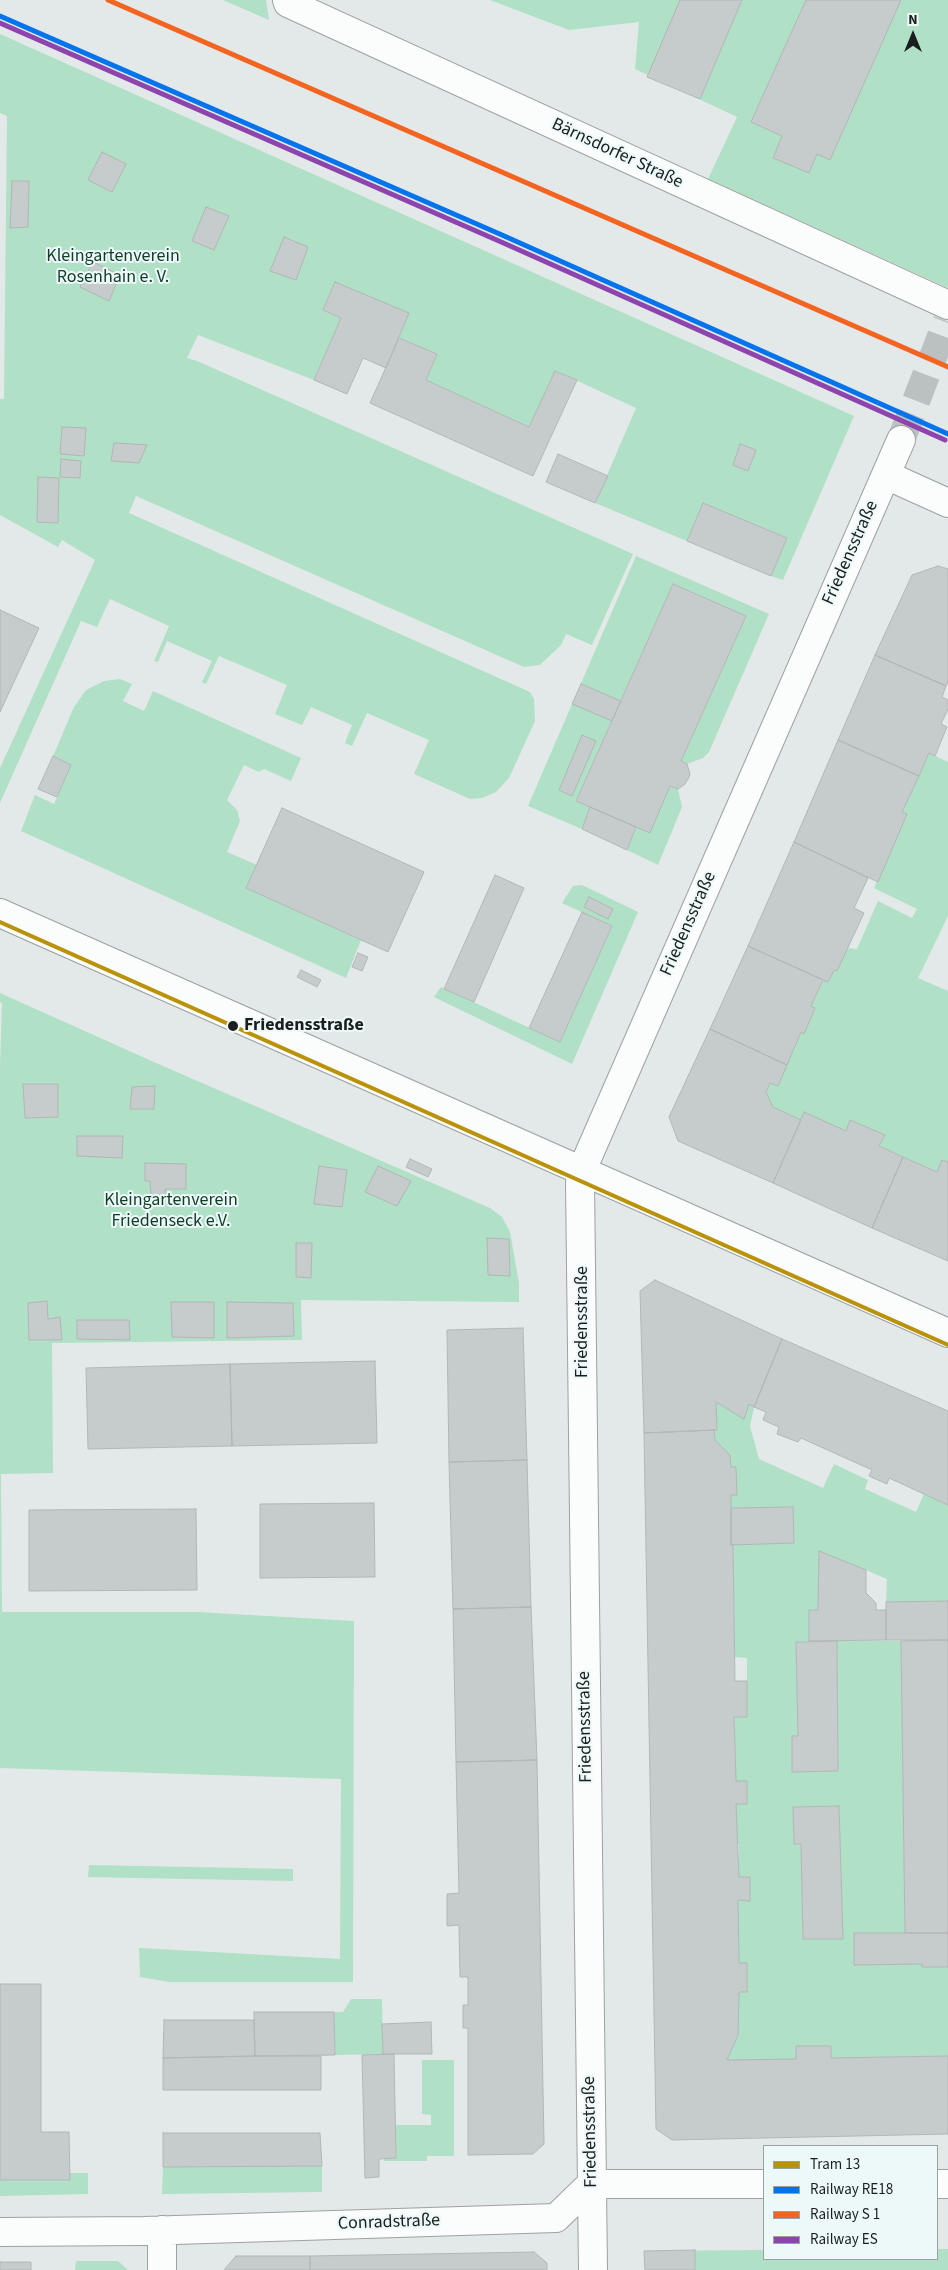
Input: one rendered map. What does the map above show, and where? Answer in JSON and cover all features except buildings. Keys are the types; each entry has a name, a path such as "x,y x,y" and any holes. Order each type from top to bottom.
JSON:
{"street":[{"name":"Bärnsdorfer Straße","path":"287,0 288,3 948,305"},
{"name":"Friedensstraße","path":"592,2270 580,1182 582,1170 901,440"},
{"path":"886,474 948,503"},
{"path":"0,913 948,1333"},
{"path":"592,2184 763,2184"},
{"name":"Conradstraße","path":"0,2232 162,2230 556,2218 592,2184"},
{"path":"162,2230 162,2270"}],"green space":[{"path":"223,0 266,0 269,20"},
{"path":"490,0 948,0 948,288 708,179 737,117 635,69 639,22 569,30"},
{"name":"Kleingartenverein Rosenhain e. V.","path":"0,34 854,416 783,580 771,576 787,538 703,503 687,541 595,503 636,408 556,371 529,427 426,380 437,354 399,338 408,313 335,283 323,310 341,318 314,380 198,335 187,358 633,554 592,645 566,634 561,645 540,665 524,667 136,496 129,513 530,692 534,699 535,721 509,778 496,792 482,798 470,799 414,774 429,740 367,713 352,746 345,743 352,725 311,707 302,725 275,714 287,685 219,656 206,684 202,682 212,661 167,641 158,662 154,661 169,626 110,599 97,627 81,621 0,803 0,768 95,560 62,540 58,547 0,515 0,399 4,399 7,116 0,113"},
{"path":"636,556 769,614 709,752 703,758 687,764 681,761 746,616 673,584 576,800 590,807 582,829 528,806"},
{"path":"120,679 132,684 123,701 144,711 153,691 301,758 291,781 264,769 259,772 244,765 227,800 237,810 240,821 227,852 257,865 246,888 361,940 346,978 21,831 35,795 54,804 71,765 53,756 74,707 86,690 104,681"},
{"path":"929,753 948,762 948,916 918,978 948,991 948,1162 937,1172 879,1146 884,1135 850,1120 846,1131 801,1120 773,1107 766,1092 770,1083 778,1086 801,1032 804,1034 811,1006 823,980 828,982 834,970 837,971 847,948 857,949 878,901 912,918 917,909 874,888 907,814 902,812"},
{"path":"670,786 678,789 682,807 658,865 627,850 636,827 650,832"},
{"path":"582,885 638,912 572,1064 434,997 441,987 560,1042 612,926 562,903 573,886"},
{"name":"Kleingartenverein Friedenseck e.V.","path":"0,993 490,1208 502,1217 510,1232 519,1283 519,1302 301,1300 302,1340 52,1343 53,1473 1,1474 2,1612 198,1612 354,1621 353,1982 170,1982 140,1977 139,1948 340,1959 341,1779 0,1768 0,1068 2,1003 0,1002"},
{"path":"716,1402 744,1418 749,1404 754,1407 750,1426 759,1459 823,1488 834,1464 868,1480 865,1489 916,1512 924,1494 948,1505 948,1601 886,1602 887,1579 866,1570 818,1610 809,1610 809,1641 796,1642 798,1736 792,1736 792,1772 838,1771 837,1641 901,1641 905,1933 854,1965 922,1964 923,1967 948,1967 948,2056 831,2058 830,2046 796,2046 796,2059 727,2060 738,2035 739,1992 747,1991 747,1964 739,1963 738,1900 750,1900 750,1877 739,1877 739,1844 737,1843 736,1804 747,1804 747,1781 736,1781 734,1717 747,1716 747,1658 735,1657 733,1544 794,1543 793,1507 731,1508 731,1495 737,1495 736,1467 731,1467 730,1455 715,1440 714,1430 717,1430","holes":["839,1806 842,1939 803,1938 801,1844 794,1844 793,1807"]},
{"path":"89,1865 293,1869 293,1881 88,1877"},
{"path":"351,1999 382,1999 383,2054 335,2055 334,2012 343,2012"},
{"path":"422,2060 454,2060 454,2156 427,2156 427,2161 384,2161 384,2159 396,2158 396,2125 431,2125 431,2115 422,2114"},
{"path":"322,2166 322,2192 162,2194 163,2167"},
{"path":"69,2173 88,2173 88,2194 0,2196 0,2180 69,2180"},
{"path":"938,2249 948,2249 948,2270 645,2270 644,2251 763,2250 763,2260 938,2260"},
{"path":"76,2261 118,2261 128,2270 75,2270"}],"tunnel":[{"path":"901,440 947,321"}],"tram line":[{"name":"13","path":"0,922 948,1345"}],"rail line":[{"name":"RE18","path":"0,16 502,235 948,434"},
{"name":"ES","path":"0,23 499,241 945,440"}],"transit line":[{"path":"108,0 948,367"}],"place":[{"name":"Friedensstraße","path":"233,1026"}]}
